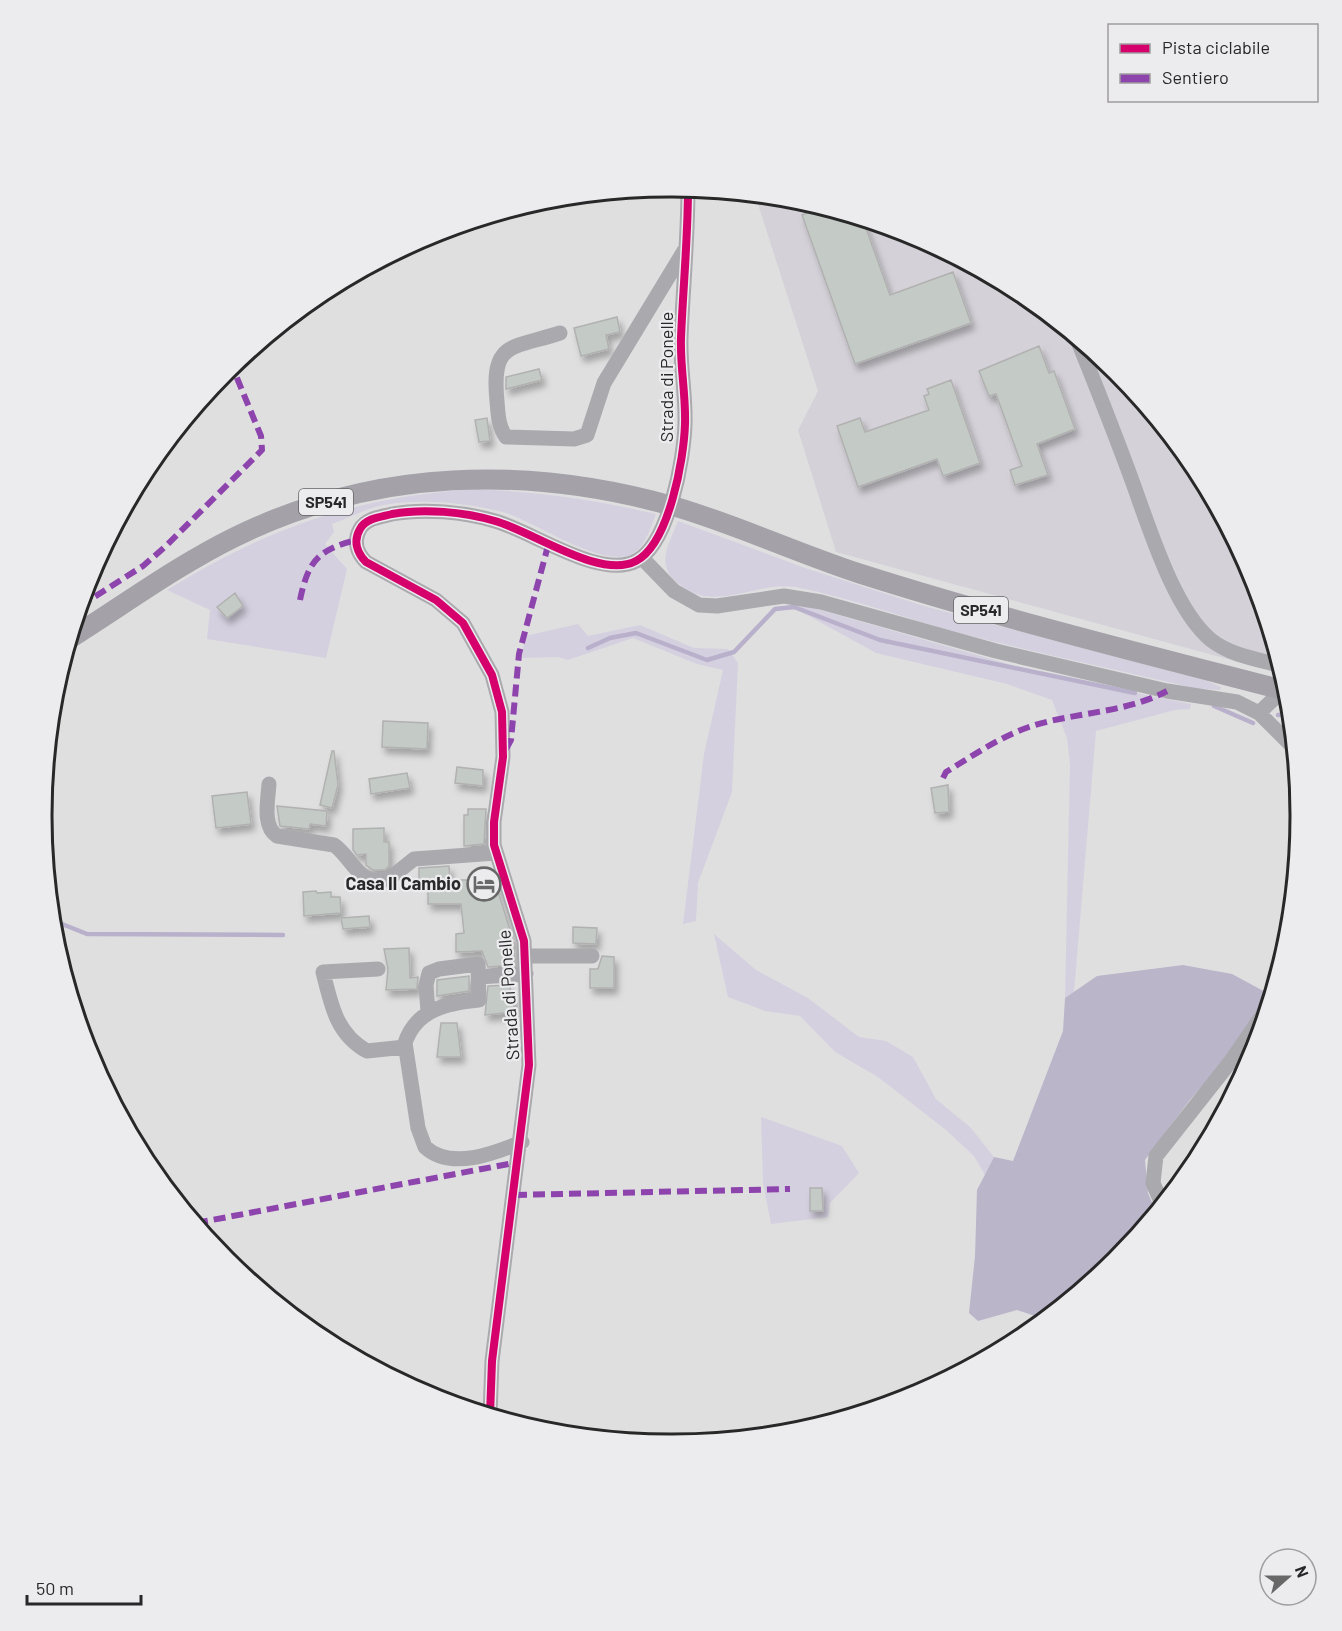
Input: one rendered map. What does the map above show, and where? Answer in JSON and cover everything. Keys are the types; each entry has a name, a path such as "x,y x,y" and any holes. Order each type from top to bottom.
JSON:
{"main road":[{"name":"SP541","path":"81,632 189,562 233,538 284,515 342,497 403,483 477,478 542,480 613,492 681,509 836,566 934,596 1276,688"}],"street":[{"name":"Strada di Ponelle","path":"490,1407 492,1361 522,1142 529,1065 525,956 521,927 495,853 494,829 504,743 499,695 492,675 472,636 452,612 364,560 356,544 360,529 373,519 396,514 464,515 504,523 602,564 624,566 642,558 652,548 664,519 683,448 685,410 681,340 688,197"},
{"path":"560,333 508,350 498,359 494,376 498,417 501,430 506,437 574,439 587,435 604,383 686,248"},
{"path":"1083,353 1160,554 1186,608 1198,626 1218,645 1270,662"},
{"path":"642,558 674,591 699,604 722,606 773,597 809,599 996,651 1167,691 1230,700 1249,706 1259,713 1284,738"},
{"path":"1230,700 1235,678"},
{"path":"1259,713 1278,696"},
{"path":"269,784 268,821 274,834 334,845 356,871 365,877 389,879 414,858 495,853"},
{"path":"525,956 592,956"},
{"path":"428,1012 426,985 431,971 478,964 478,1000 446,1003 428,1012 407,1036 405,1047 411,1070 420,1136 429,1150 447,1157 475,1157 522,1142"},
{"path":"378,969 323,972 335,1017 349,1038 367,1051 381,1052 405,1047"},
{"path":"479,977 526,974"},
{"path":"1159,1196 1153,1183 1156,1155 1249,1034"}],"shaded area":[{"path":"758,203 831,218 908,244 945,261 1015,301 1079,350 1136,408 1162,439 1207,506 1226,542 1257,617 1272,671 836,552 798,430 818,391"},
{"path":"477,489 568,497 656,514 640,548 630,555 617,557 585,549 506,513 461,504 414,502 377,506 332,524 334,532 325,544 347,569 326,658 207,639 210,610 167,590 242,549 316,518 393,499"},
{"path":"678,521 805,568 924,606 1207,681 1221,687 1220,690 1194,688 1020,648 795,587 782,586 727,596 700,595 677,582 666,567 667,550"},
{"path":"803,605 1054,677 1191,704 1190,709 1175,710 1096,731 1074,992 1065,998 1070,765 1067,738 1052,700 1007,684 876,653 798,610"},
{"path":"578,624 588,636 640,625 694,648 728,649 738,663 732,792 698,883 696,921 683,924 704,754 723,670 697,664 633,638 568,660 558,657 522,658 525,636"},
{"path":"714,934 756,970 808,998 859,1037 886,1041 913,1057 936,1099 971,1128 994,1157 985,1175 974,1156 946,1130 878,1077 835,1052 800,1016 765,1011 728,997"},
{"path":"1183,965 1232,974 1264,991 1258,1011 1229,1055 1189,1101 1145,1160 1148,1193 1152,1203 1136,1223 1079,1281 1034,1316 1017,1310 978,1321 969,1313 975,1256 977,1190 994,1157 1013,1161 1063,1031 1065,998 1097,976"},
{"path":"761,1117 842,1146 859,1173 830,1203 828,1217 771,1224 763,1183"}],"building":[{"path":"808,213 866,229 890,295 953,272 971,323 855,364 802,215"},
{"path":"617,317 620,332 606,335 609,349 581,356 574,328"},
{"path":"1039,346 1049,373 1054,371 1075,429 1037,444 1048,475 1015,485 1010,470 1022,466 996,394 989,396 979,371"},
{"path":"539,369 542,380 506,389 506,377"},
{"path":"951,380 980,463 943,476 937,459 858,487 837,426 860,418 865,432 929,410 924,396 929,394 927,389"},
{"path":"487,418 490,441 479,442 475,420"},
{"path":"235,593 243,606 227,618 217,607"},
{"path":"383,721 428,723 427,749 382,747"},
{"path":"332,751 334,751 338,785 332,808 320,805"},
{"path":"457,767 483,770 483,786 455,783"},
{"path":"407,773 410,788 371,794 369,779"},
{"path":"948,785 949,812 935,813 931,788"},
{"path":"247,792 251,824 216,828 212,796"},
{"path":"277,806 327,811 326,826 310,824 309,829 280,826"},
{"path":"468,809 486,809 484,844 464,846 464,815 468,815"},
{"path":"384,828 384,842 389,842 389,866 385,870 373,870 366,865 366,854 357,855 353,850 353,829"},
{"path":"449,866 450,880 478,880 493,875 514,943 515,965 488,967 482,951 456,952 456,934 464,933 461,904 428,904 428,879 419,879 419,868"},
{"path":"316,891 317,893 331,892 331,897 340,897 341,913 304,916 303,892"},
{"path":"369,916 370,927 343,929 341,918"},
{"path":"573,927 597,928 596,944 573,943"},
{"path":"409,948 410,978 418,977 417,989 386,990 388,969 384,949"},
{"path":"602,956 614,957 614,988 590,988 590,969 598,969"},
{"path":"469,976 469,991 437,996 437,980"},
{"path":"510,985 511,996 514,996 514,1012 485,1015 488,986"},
{"path":"441,1023 457,1023 461,1057 437,1057"},
{"path":"810,1188 822,1188 823,1211 810,1211"}],"waterway":[{"path":"588,648 610,638 636,633 707,660 734,652 775,609 794,607 880,640 1135,693"},
{"path":"1214,706 1253,723"},
{"path":"62,924 87,934 283,935"}],"marked path":[{"path":"92,598 143,566 166,546 262,450 261,436 236,376"},
{"path":"300,600 307,576 317,559 332,548 356,540"},
{"path":"506,749 511,740 519,654 549,542"},
{"path":"943,778 946,772 967,759 1021,730 1049,721 1135,704 1167,691"},
{"path":"205,1221 519,1162"},
{"path":"515,1195 790,1189"}],"cycle path":[{"path":"490,1407 492,1361 529,1065 524,941 494,845 494,822 503,757 502,712 492,675 463,623 436,600 366,562 360,555 356,542 363,525 374,518 404,512 430,511 457,513 495,521 566,552 604,564 621,565 636,561 648,552 666,519 682,458 685,413 681,338 688,197"}],"place":[{"name":"Casa Il Cambio","path":"484,884"}]}
